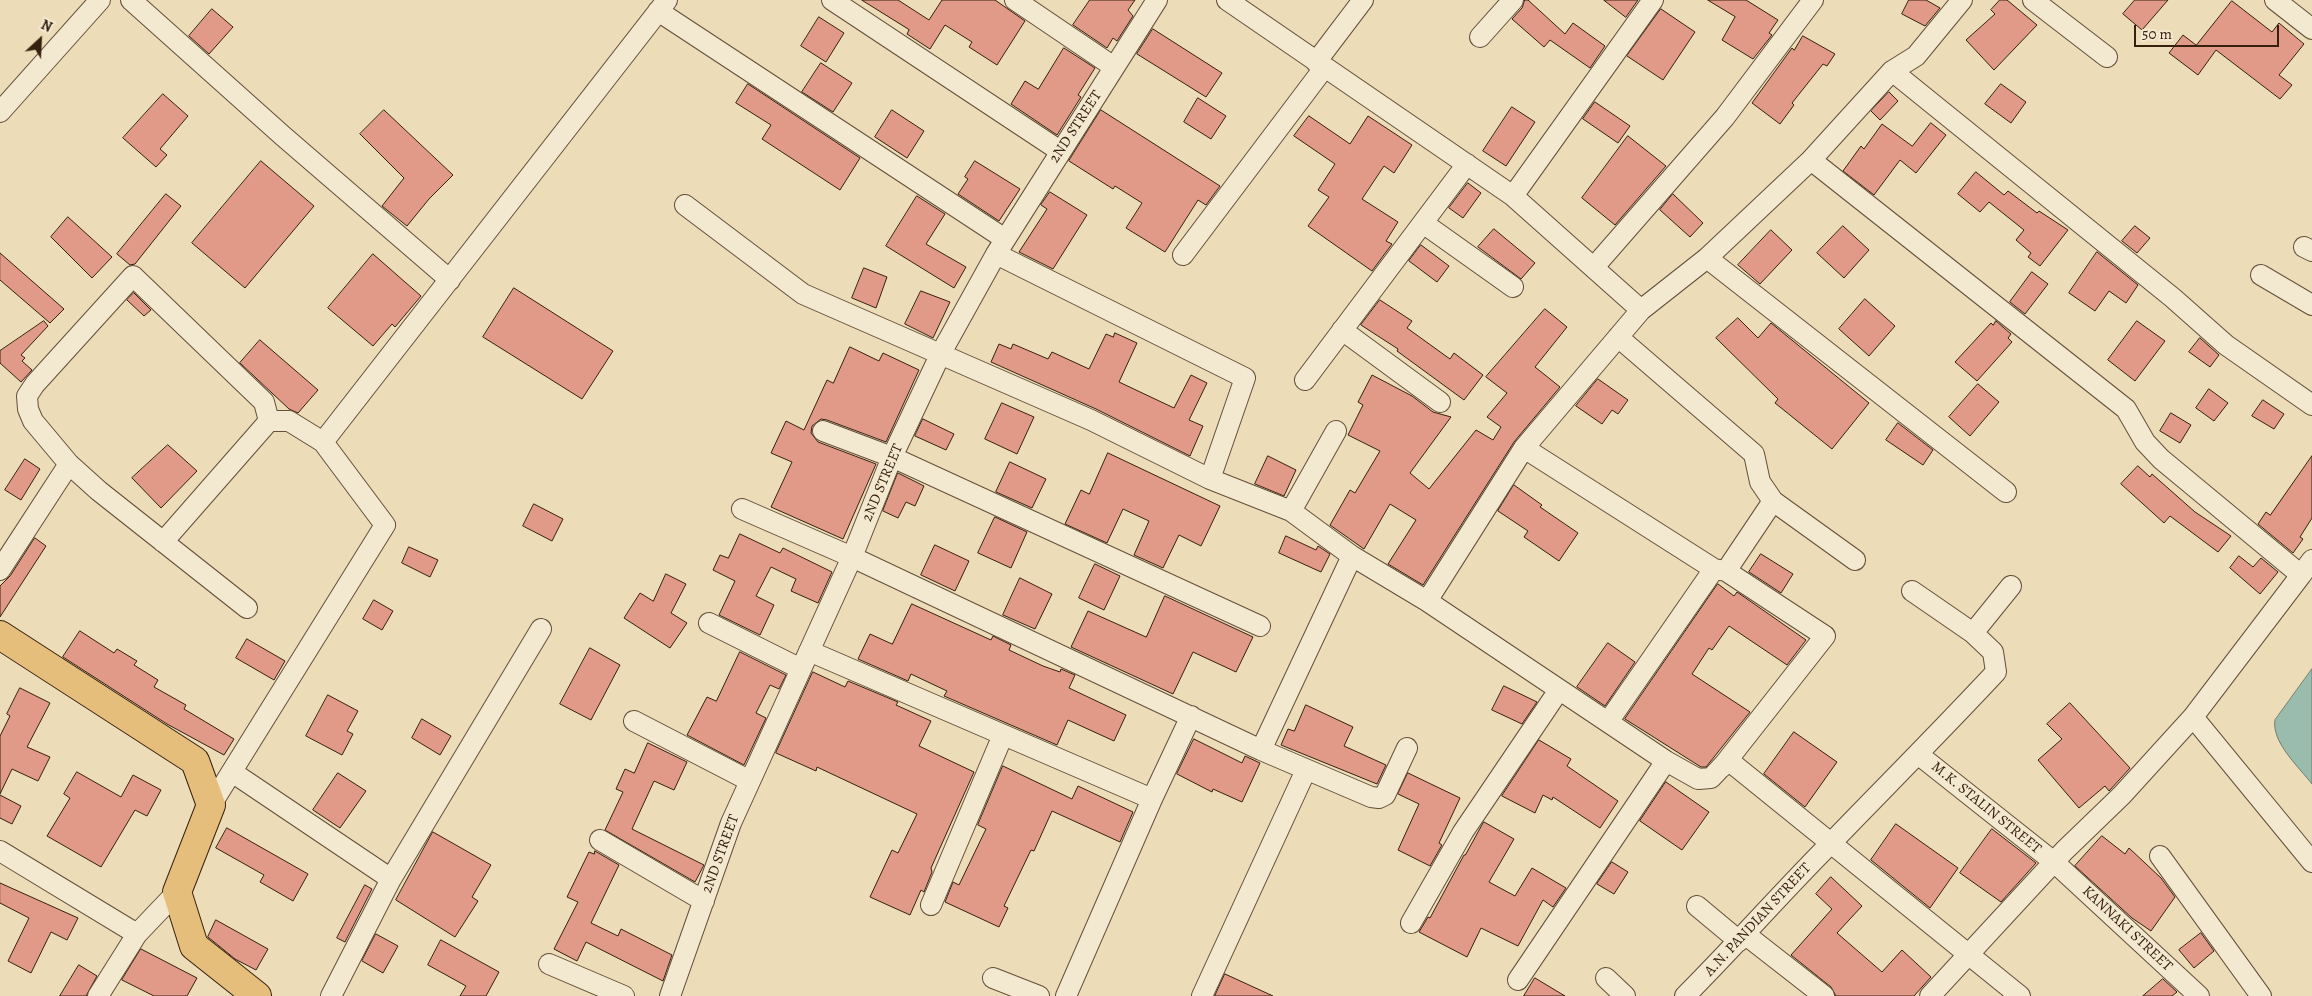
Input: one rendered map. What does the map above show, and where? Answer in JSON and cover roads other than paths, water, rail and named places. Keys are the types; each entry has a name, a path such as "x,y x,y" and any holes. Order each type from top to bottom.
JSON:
{"main road":[{"path":"0,635 195,760 211,805 177,892 194,946 257,996"}],"street":[{"path":"0,112 100,0"},
{"path":"130,0 283,136 450,280"},
{"path":"832,0 1060,150"},
{"path":"1015,0 1114,67"},
{"name":"2ND STREET","path":"677,994 704,901 731,823 852,557 892,457 941,353 1000,247 1157,0"},
{"path":"1227,0 1425,138 1513,196 1641,310"},
{"path":"1183,255 1320,65 1364,0"},
{"path":"1480,37 1513,0"},
{"path":"1513,196 1653,0"},
{"path":"1594,267 1725,117 1813,0"},
{"path":"1427,601 1524,448 1641,310 1707,258 1811,160 1892,71 1916,56 1962,0"},
{"path":"2032,0 2107,57"},
{"path":"2275,0 2312,29"},
{"path":"323,442 663,5 1000,247 1245,378 1210,479"},
{"path":"1892,71 2173,298 2226,345 2312,405"},
{"path":"1811,160 2126,409 2145,442 2161,459 2307,568 2193,717 2122,795 2082,832 1930,996"},
{"path":"1305,380 1467,164"},
{"path":"685,205 803,294 1091,420 1210,479 1292,511 1352,556 1427,601 1666,761 1698,779 1706,780 1710,778 1728,760 2020,996"},
{"path":"1423,224 1513,287"},
{"path":"1707,258 2006,492"},
{"path":"2261,275 2312,306"},
{"path":"247,608 163,542 69,464 33,421 28,409 27,396 34,384 133,276 264,402 269,421"},
{"path":"1342,330 1440,402"},
{"path":"1618,336 1754,454 1760,482 1773,501 1855,560"},
{"path":"163,542 269,421 289,421 323,442 385,525 211,805"},
{"path":"824,431 892,457 1260,626"},
{"path":"1292,511 1336,431"},
{"path":"1524,448 1825,636 1722,767"},
{"path":"0,570 69,464"},
{"path":"1608,722 1773,501"},
{"path":"742,509 852,557 1192,716 1260,750 1379,798 1385,795 1407,748"},
{"path":"1260,750 1352,556"},
{"path":"1912,590 1973,634 2011,586"},
{"path":"709,623 1003,735 1152,799"},
{"path":"331,996 391,879 541,629"},
{"name":"A.N. PANDIAN STREET","path":"1685,996 1743,938 1831,843 1919,754 1996,672 1993,652 1973,634"},
{"path":"1411,923 1463,832 1559,690"},
{"path":"1066,996 1152,799 1192,716"},
{"path":"2193,717 2312,862"},
{"path":"634,722 750,781"},
{"path":"931,905 1003,735"},
{"name":"M.K. STALIN STREET","path":"1919,754 2054,862"},
{"path":"1518,980 1666,761"},
{"path":"1202,996 1306,770"},
{"path":"232,772 391,879"},
{"path":"600,840 704,901"},
{"path":"0,852 137,934"},
{"path":"2160,856 2261,996"},
{"name":"KANNAKI STREET","path":"2054,862 2199,996"},
{"path":"98,996 137,934 177,892"},
{"path":"1697,906 1824,996"},
{"path":"548,964 624,996"},
{"path":"993,978 1039,996"},
{"path":"1606,978 1625,996"}]}
